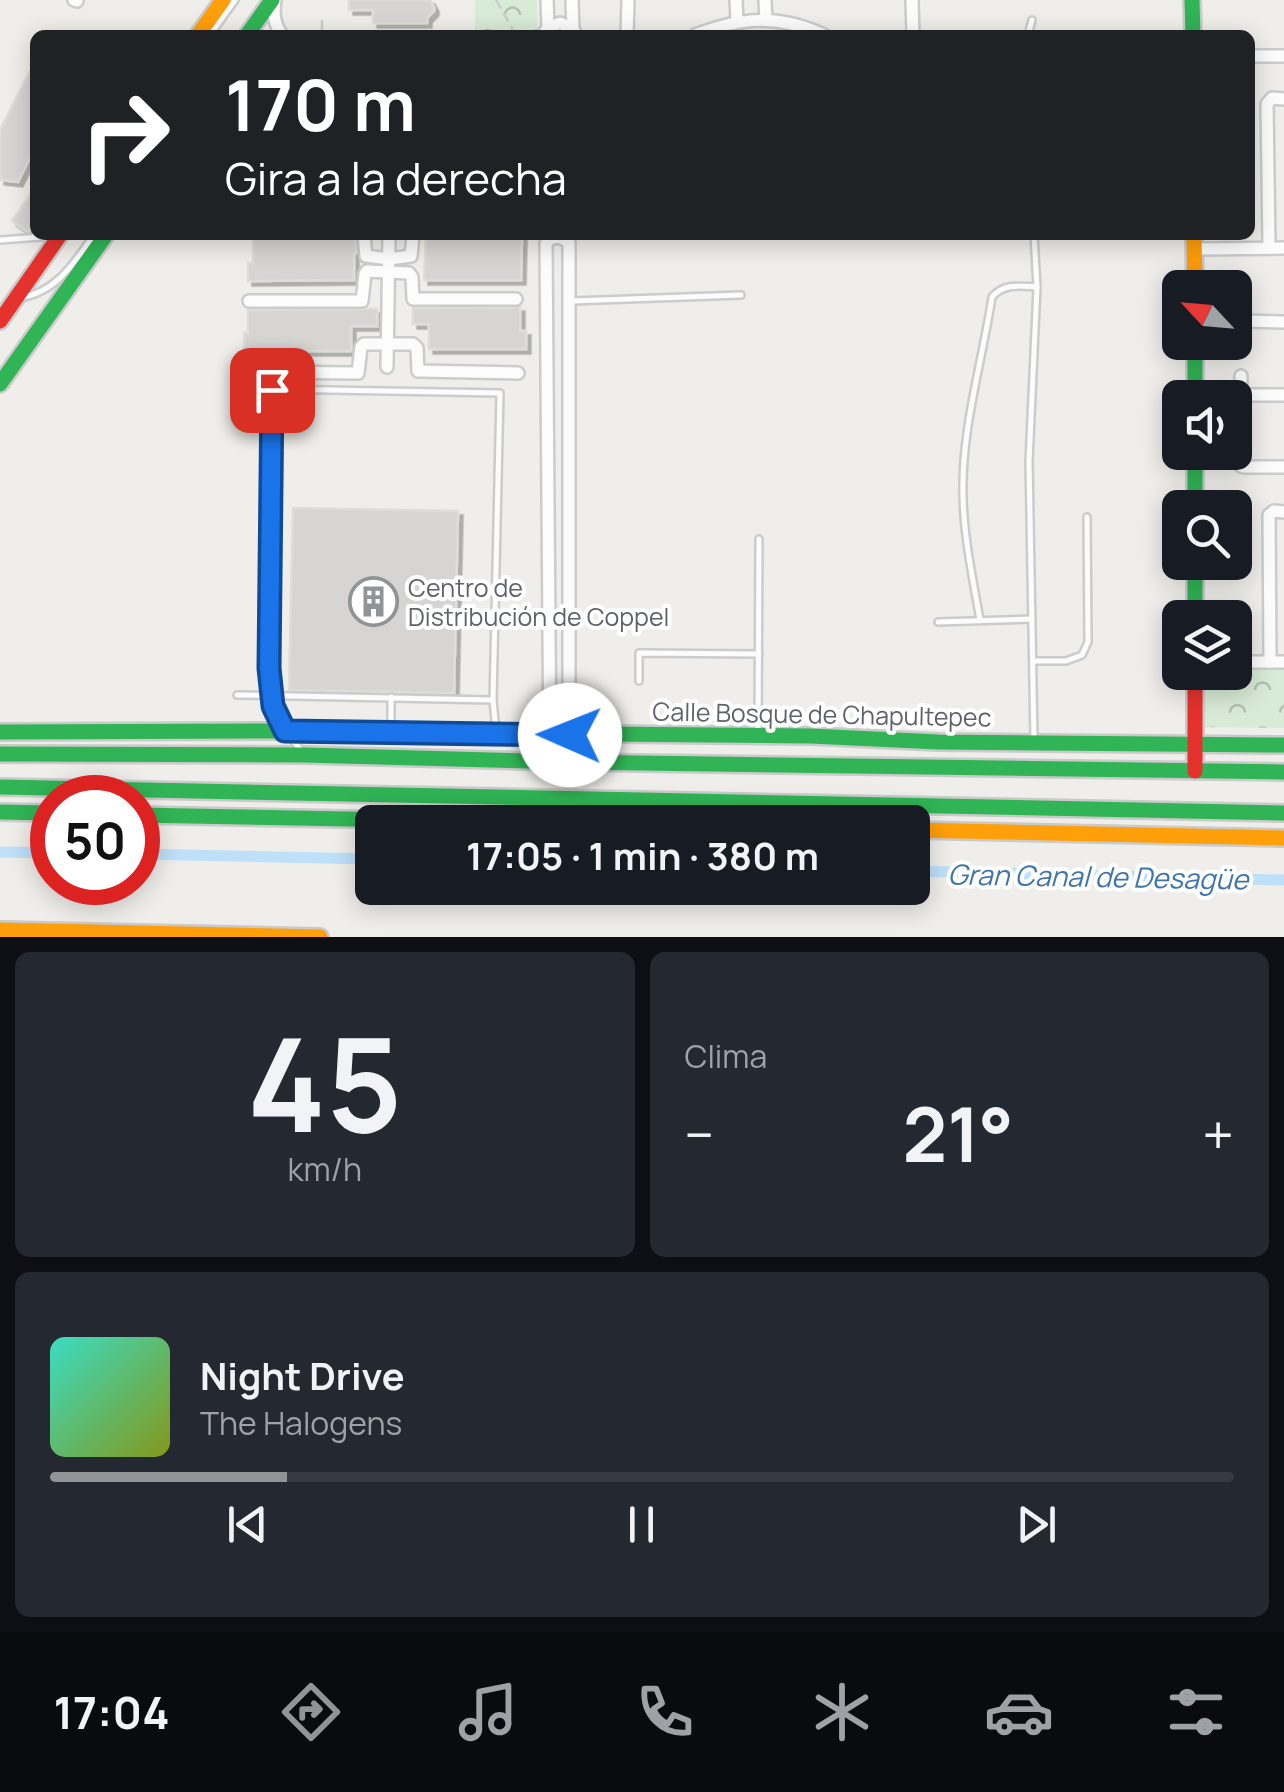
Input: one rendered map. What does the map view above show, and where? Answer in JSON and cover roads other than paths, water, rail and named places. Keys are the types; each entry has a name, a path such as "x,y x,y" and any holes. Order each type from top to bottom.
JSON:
{"main road":[{"path":"202,30 223,0"},
{"path":"251,30 274,0"},
{"path":"1192,0 1193,30"},
{"path":"0,322 8,299 54,240"},
{"path":"0,384 102,240"},
{"path":"1194,242 1194,270"},
{"path":"1195,690 1195,771"},
{"name":"Calle Bosque de Chapultepec","path":"0,732 391,732 1284,745"},
{"name":"Calle Bosque de Chapultepec","path":"0,754 304,755 1284,772"},
{"path":"0,786 1284,813"},
{"path":"0,812 30,813"},
{"path":"160,815 355,819"},
{"path":"930,830 1284,838"},
{"path":"0,930 320,937"}],"street":[{"path":"274,0 279,30"},
{"path":"545,30 547,0"},
{"path":"572,0 575,30"},
{"path":"628,0 628,30"},
{"path":"736,0 737,21"},
{"path":"754,30 766,0"},
{"path":"912,0 913,30"},
{"path":"711,30 737,21 759,20 795,23 806,30"},
{"path":"548,30 560,23 572,30"},
{"path":"1255,56 1284,56"},
{"path":"1269,248 1267,104 1272,98 1284,99"},
{"path":"364,240 366,256 411,274 413,299 516,299"},
{"path":"387,367 389,240"},
{"path":"249,301 362,301 366,272 411,256 413,240"},
{"path":"548,240 550,761"},
{"path":"563,240 569,243 569,762"},
{"path":"1194,242 1284,248"},
{"path":"1252,321 1284,322"},
{"path":"546,337 570,337"},
{"path":"244,372 358,373 362,345 388,344 415,346 418,371 518,373"},
{"path":"1241,376 1241,380"},
{"path":"1252,395 1284,396"},
{"path":"547,458 570,457"},
{"path":"1252,467 1284,467"},
{"path":"1270,662 1269,515 1284,512"},
{"path":"1252,662 1284,662"},
{"path":"549,706 570,706"}],"lane":[{"path":"214,30 235,0"},
{"path":"242,30 264,0"},
{"path":"1029,30 1032,20"},
{"path":"0,240 30,239"},
{"path":"8,299 36,295 53,286 90,240"},
{"path":"1034,240 1029,461 1034,743"},
{"path":"980,620 963,496 968,428 992,297 1009,286 1036,287"},
{"path":"569,302 741,296"},
{"path":"304,755 285,731 273,706 269,668 272,390 500,392 493,700 496,734"},
{"path":"1033,661 1066,661 1082,654 1088,642 1087,517"},
{"path":"758,736 759,539"},
{"path":"938,622 1032,619"},
{"path":"639,680 639,653 758,654"},
{"path":"237,695 493,700"},
{"path":"390,697 391,732"}],"waterway":[{"name":"Gran Canal de Desagüe","path":"0,852 30,853"},
{"name":"Gran Canal de Desagüe","path":"160,854 355,859"},
{"name":"Gran Canal de Desagüe","path":"930,871 1284,880"}],"place":[{"name":"Centro de Distribución de Coppel","path":"373,601"}]}
